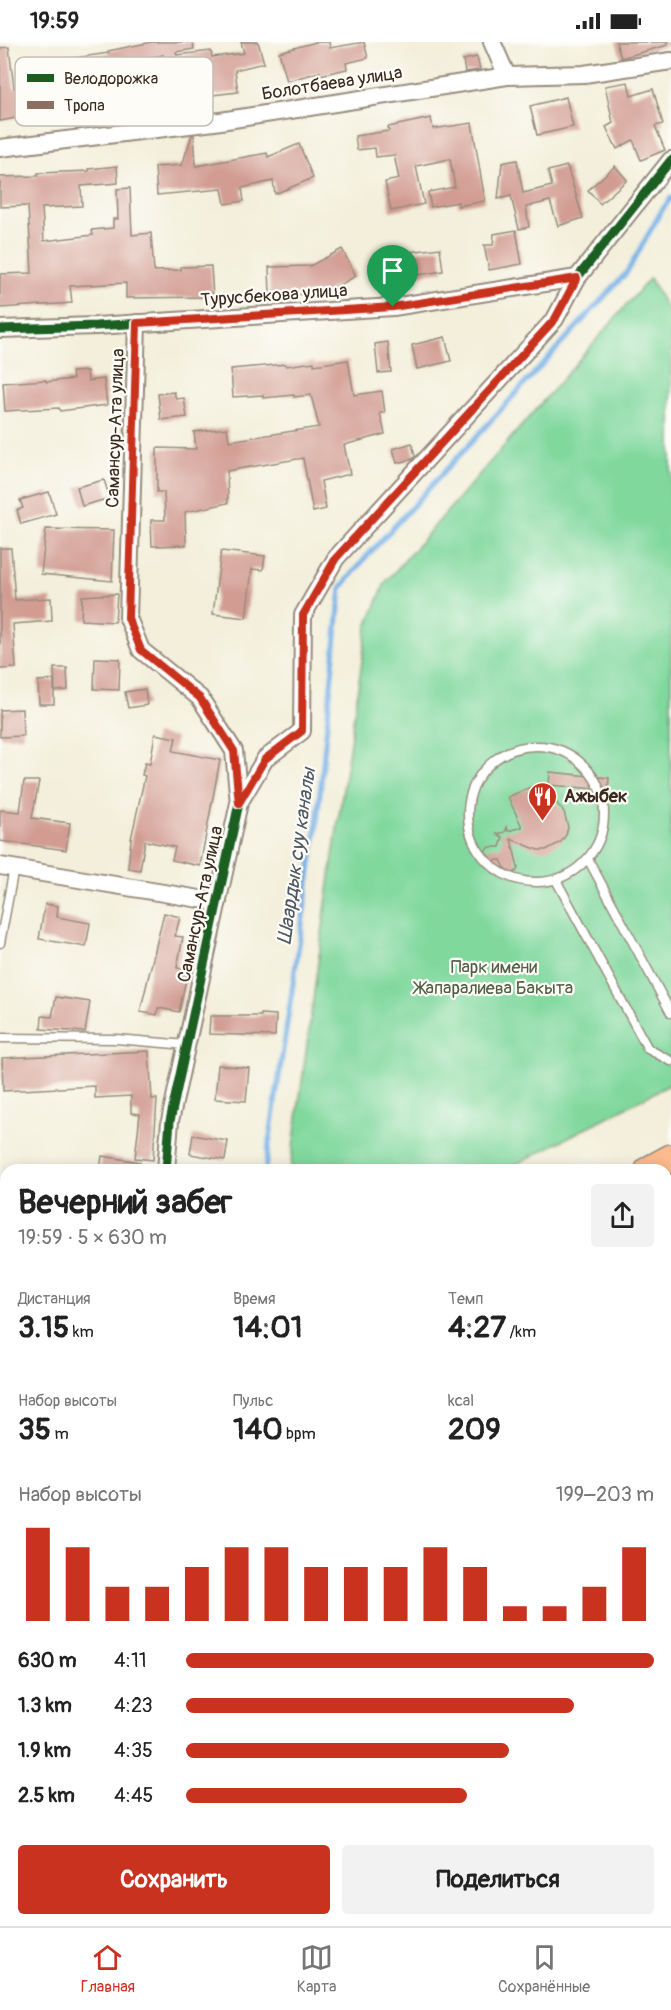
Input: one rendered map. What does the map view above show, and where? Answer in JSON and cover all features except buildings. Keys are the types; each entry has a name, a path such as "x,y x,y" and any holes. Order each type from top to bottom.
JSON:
{"street":[{"path":"492,42 507,76"},
{"name":"Болотбаева улица","path":"213,122 507,76 584,74 671,61"},
{"name":"Болотбаева улица","path":"0,148 181,126"},
{"path":"239,803 265,759 302,731 303,615 336,558 555,319 577,278 671,160"},
{"name":"Турусбекова улица","path":"0,329 393,307 577,278"},
{"name":"Самансур-Ата улица","path":"137,323 128,618 141,650 200,698 234,751 239,803 170,1121 166,1164"},
{"path":"7,867 218,902"}],"lane":[{"path":"536,746 556,749 573,757 588,770 598,786 604,804 604,824 598,843 588,859 573,872 555,880 536,883 517,880 499,872 484,859 474,843 468,824 468,805 474,786 484,770 499,757 517,749 536,746"},
{"path":"588,859 671,1013"},
{"path":"0,943 7,867"},
{"path":"555,880 648,1049 671,1061"},
{"path":"0,1038 116,1039 187,1045"}],"green space":[{"name":"Парк имени Жапаралиева Бакыта","path":"650,278 671,317 671,1084 517,1164 291,1164 367,627 385,583"}],"waterway":[{"name":"Шаардык суу каналы","path":"266,1164 316,831 341,588 367,556 627,272 671,198"}],"marked path":[{"path":"239,803 265,759 302,731 303,615 336,558 555,319 577,278"}],"cycle path":[{"path":"0,329 96,326 393,307 577,278 671,160"},
{"path":"137,323 128,618 141,650 200,698 234,751 239,803 170,1121 166,1164"}],"place":[{"name":"Ажыбек","path":"543,822"}],"route":[{"path":"577,278 555,319 336,558 303,615 302,731 265,759 239,803 234,751 200,698 141,650 128,618 137,323 393,307 577,278"}]}
